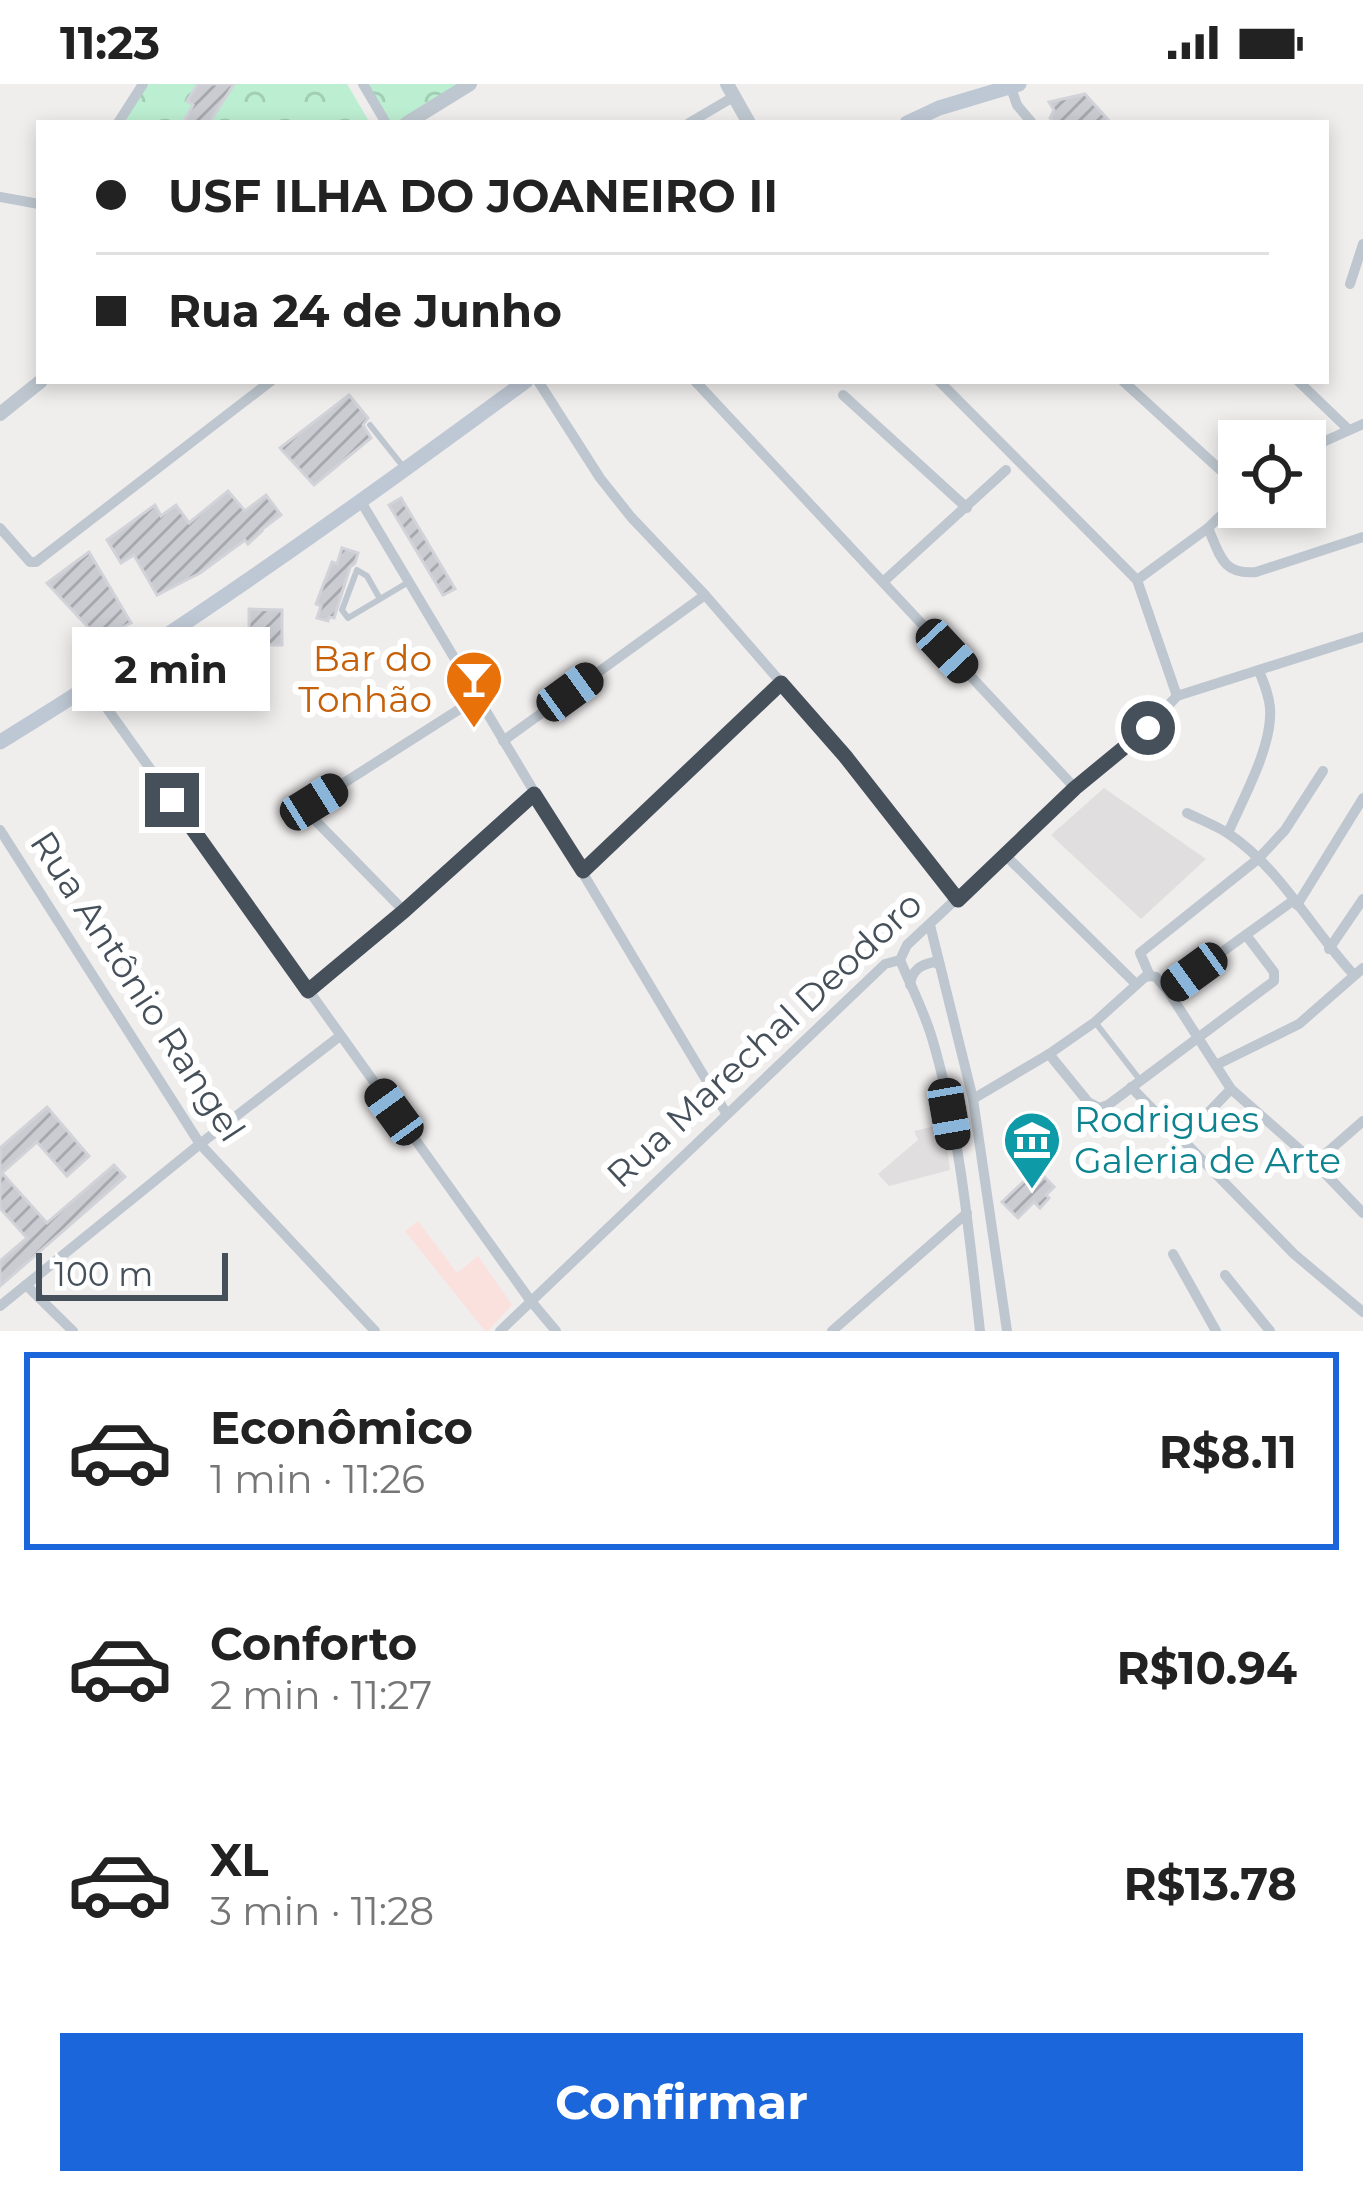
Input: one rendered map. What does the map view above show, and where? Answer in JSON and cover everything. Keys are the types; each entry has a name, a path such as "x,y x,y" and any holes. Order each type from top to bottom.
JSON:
{"main road":[{"path":"913,120 1013,85"},
{"path":"0,742 91,686 536,384"}],"street":[{"path":"120,120 142,84"},
{"path":"363,84 384,120"},
{"path":"412,120 470,84"},
{"path":"1013,85 1017,105 1030,120"},
{"path":"693,120 731,90 747,120"},
{"path":"0,197 36,203"},
{"path":"1350,284 1363,244"},
{"path":"0,412 37,384"},
{"path":"0,528 30,562 36,562 267,384"},
{"path":"540,384 610,491 845,756 958,900"},
{"path":"698,384 1075,788"},
{"path":"942,384 1137,580 1177,696 1363,638"},
{"path":"1127,384 1218,468"},
{"path":"1301,384 1348,429"},
{"path":"843,395 967,508"},
{"path":"1326,440 1363,424"},
{"path":"883,582 1006,470"},
{"path":"360,500 726,1113"},
{"path":"1137,580 1218,518"},
{"path":"1208,528 1224,564 1241,574 1363,537"},
{"path":"503,741 705,595"},
{"path":"1228,833 1268,728 1270,710 1259,671"},
{"path":"583,871 781,683"},
{"path":"91,686 556,1331"},
{"name":"Rua Marechal Deodoro","path":"500,1331 726,1113 885,964 900,960 907,945 1075,788 1148,728 1177,696"},
{"path":"404,911 313,818 314,802 477,698"},
{"path":"1150,976 1142,949 1258,859 1285,830 1323,771"},
{"path":"308,991 534,794"},
{"path":"1168,991 1295,903 1363,798"},
{"path":"1187,813 1228,833 1258,859 1329,949 1358,972 1299,1024 1216,1065"},
{"name":"Rua Antônio Rangel","path":"0,830 200,1144 375,1331"},
{"path":"1005,855 1136,984"},
{"path":"1329,949 1363,898"},
{"path":"930,926 973,1099 1007,1331"},
{"path":"1049,1054 1088,1102 1099,1108 1108,1106 1274,981 1276,977 1246,934"},
{"path":"900,960 931,1033 943,1078 967,1213 980,1331"},
{"path":"910,985 920,966 940,965"},
{"path":"973,1099 1095,1022 1144,977 1156,977 1231,1089 1363,1213"},
{"path":"0,1306 340,1036"},
{"path":"1135,1084 1294,1254 1363,1312"},
{"path":"1182,1139 1231,1089"},
{"path":"1315,1163 1360,1127"},
{"path":"832,1331 967,1213"},
{"path":"1173,1254 1216,1331"},
{"path":"1225,1275 1270,1331"},
{"path":"26,1285 73,1331"}],"lane":[{"path":"370,424 405,469"},
{"path":"380,599 367,576 357,570 343,610 347,618 380,599 410,581"},
{"path":"1358,972 1363,987"},
{"path":"1095,1022 1135,1084"}],"shaded area":[{"path":"1104,788 1206,859 1141,919 1051,835"},
{"path":"944,1124 950,1170 889,1186 878,1174 918,1140 914,1131"},
{"path":"418,1221 457,1273 478,1256 512,1305 488,1331 405,1231"}],"green space":[{"path":"147,84 347,84 368,120 125,120"},
{"path":"366,84 461,84 402,120 390,120"}],"building":[{"path":"198,84 234,84 211,120 185,120 193,105 187,101"},
{"path":"1085,94 1108,120 1052,120 1054,110 1049,102"},
{"path":"349,395 368,418 363,425 371,438 314,485 280,448"},
{"path":"228,491 245,511 266,495 281,515 248,544 245,540 200,573 157,595 134,555 121,563 107,540 155,505 161,516 176,505 189,523"},
{"path":"401,498 455,589 443,595 389,505"},
{"path":"342,548 358,553 355,563 334,618 317,618 321,606 316,604"},
{"path":"89,552 131,623 99,639 47,583"},
{"path":"249,609 282,610 282,645 249,645"},
{"path":"233,668 266,668 265,703 233,703"},
{"path":"47,1107 89,1156 67,1176 37,1142 2,1173 47,1223 114,1165 125,1177 0,1286 0,1261 27,1238 0,1208 0,1148"},
{"name":"Rodrigues Galeria de Arte","path":"1037,1169 1054,1187 1040,1208 1034,1202 1018,1218 1002,1202"}],"place":[{"name":"Bar do Tonhão","path":"474,730"},
{"name":"Rodrigues Galeria de Arte","path":"1032,1191"}],"route":[{"path":"172,800 308,991 534,794 583,871 781,683 958,900 1075,788 1148,728"}]}
